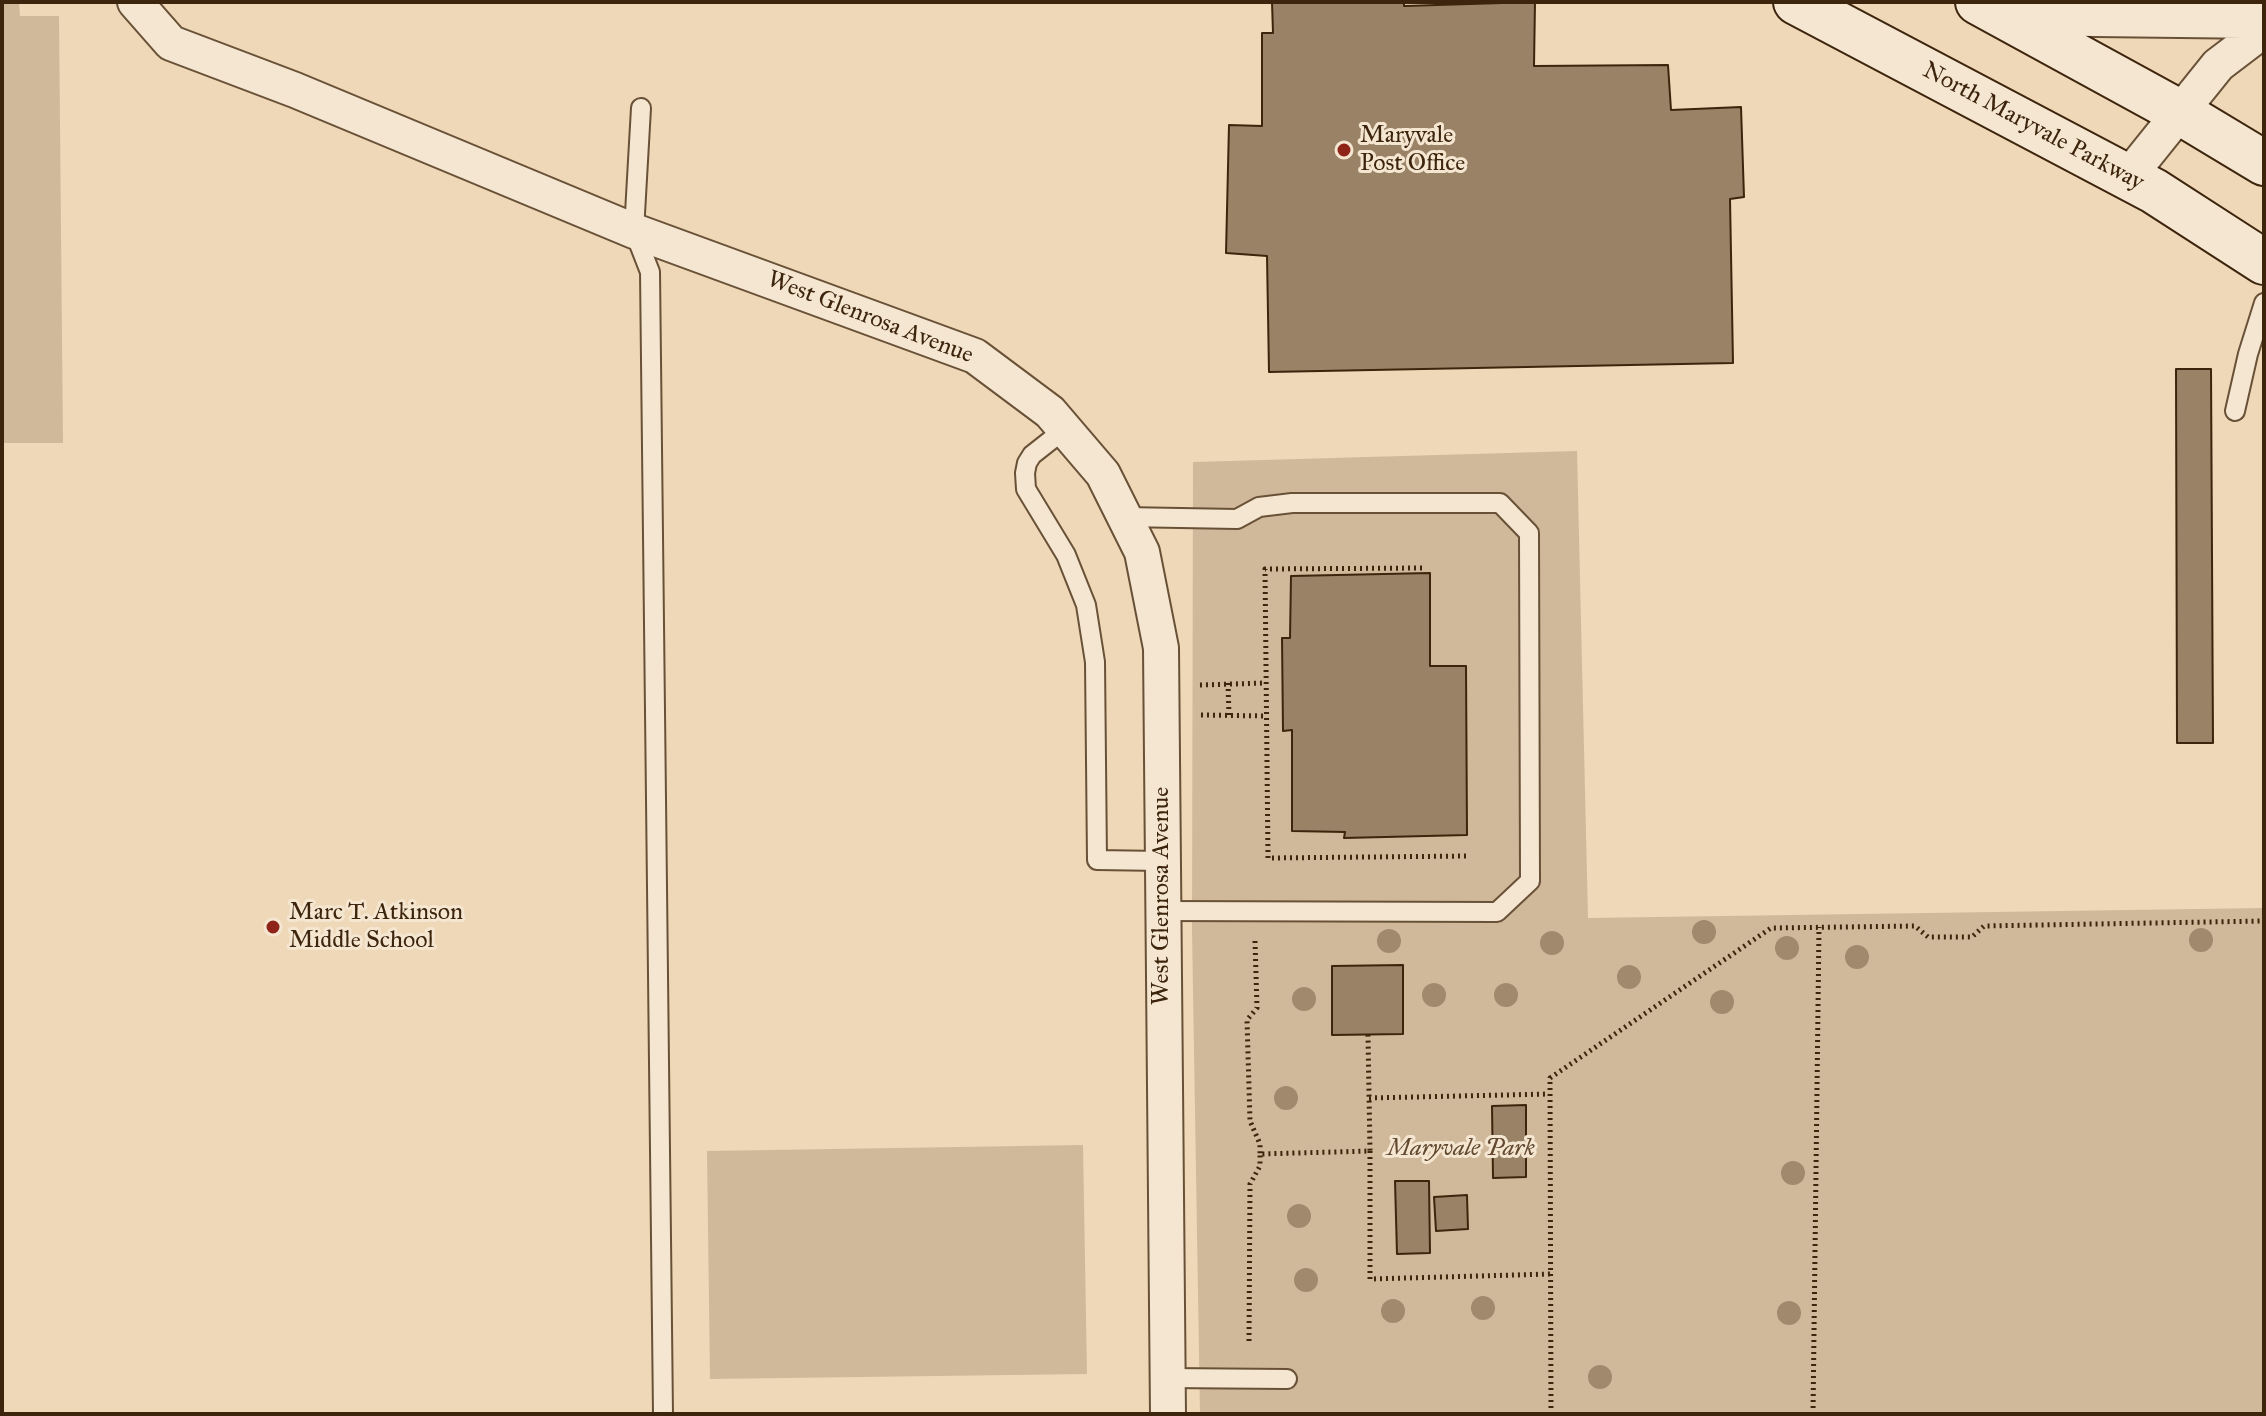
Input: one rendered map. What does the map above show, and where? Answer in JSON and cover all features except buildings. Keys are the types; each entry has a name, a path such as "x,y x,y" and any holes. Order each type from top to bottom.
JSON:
{"street":[{"name":"West Glenrosa Avenue","path":"135,2 171,43 295,90 634,231 975,356 1050,412 1103,474 1142,552 1161,648 1168,1414"},
{"name":"North Maryvale Parkway","path":"1796,2 2128,177 2264,262"},
{"path":"1994,10 2264,21"},
{"path":"1994,10 2181,113 2264,163"},
{"path":"2128,177 2218,65 2264,30"}],"lane":[{"path":"641,108 634,231 650,272 663,1414"},
{"path":"2235,411 2264,303"},
{"path":"1065,429 1032,455 1025,473 1026,489 1066,555 1086,605 1095,662 1097,860 1161,861"},
{"path":"1124,517 1237,519 1259,507 1292,503 1500,503 1529,533 1530,881 1497,912 1163,911"},
{"path":"1167,1378 1287,1379"}],"path":[{"path":"1422,568 1265,569 1268,858 1468,856"},
{"path":"1228,683 1229,716"},
{"path":"1200,695 1200,684 1266,683"},
{"path":"1201,705 1201,716 1267,716"},
{"path":"1551,1414 1550,1078 1771,928 1915,926 1928,937 1972,937 1984,926 2264,921"},
{"path":"1813,1414 1819,927"},
{"path":"1249,1341 1250,1184 1260,1166 1260,1144 1250,1121 1249,1106 1247,1020 1257,1008 1258,1001 1254,929"},
{"path":"1368,1035 1370,1279 1550,1274"},
{"path":"1369,1098 1549,1094"},
{"path":"1260,1154 1370,1151"}],"green space":[{"path":"2,2 19,2 20,16 59,16 63,443 2,443"},
{"name":"Maryvale Park","path":"1577,451 1588,918 2264,908 2264,1414 1200,1414 1192,930 1193,462"},
{"path":"1083,1145 1087,1374 710,1379 707,1151"}],"place":[{"name":"Maryvale Post Office","path":"1344,150"},
{"name":"Marc T. Atkinson Middle School","path":"273,927"}]}
